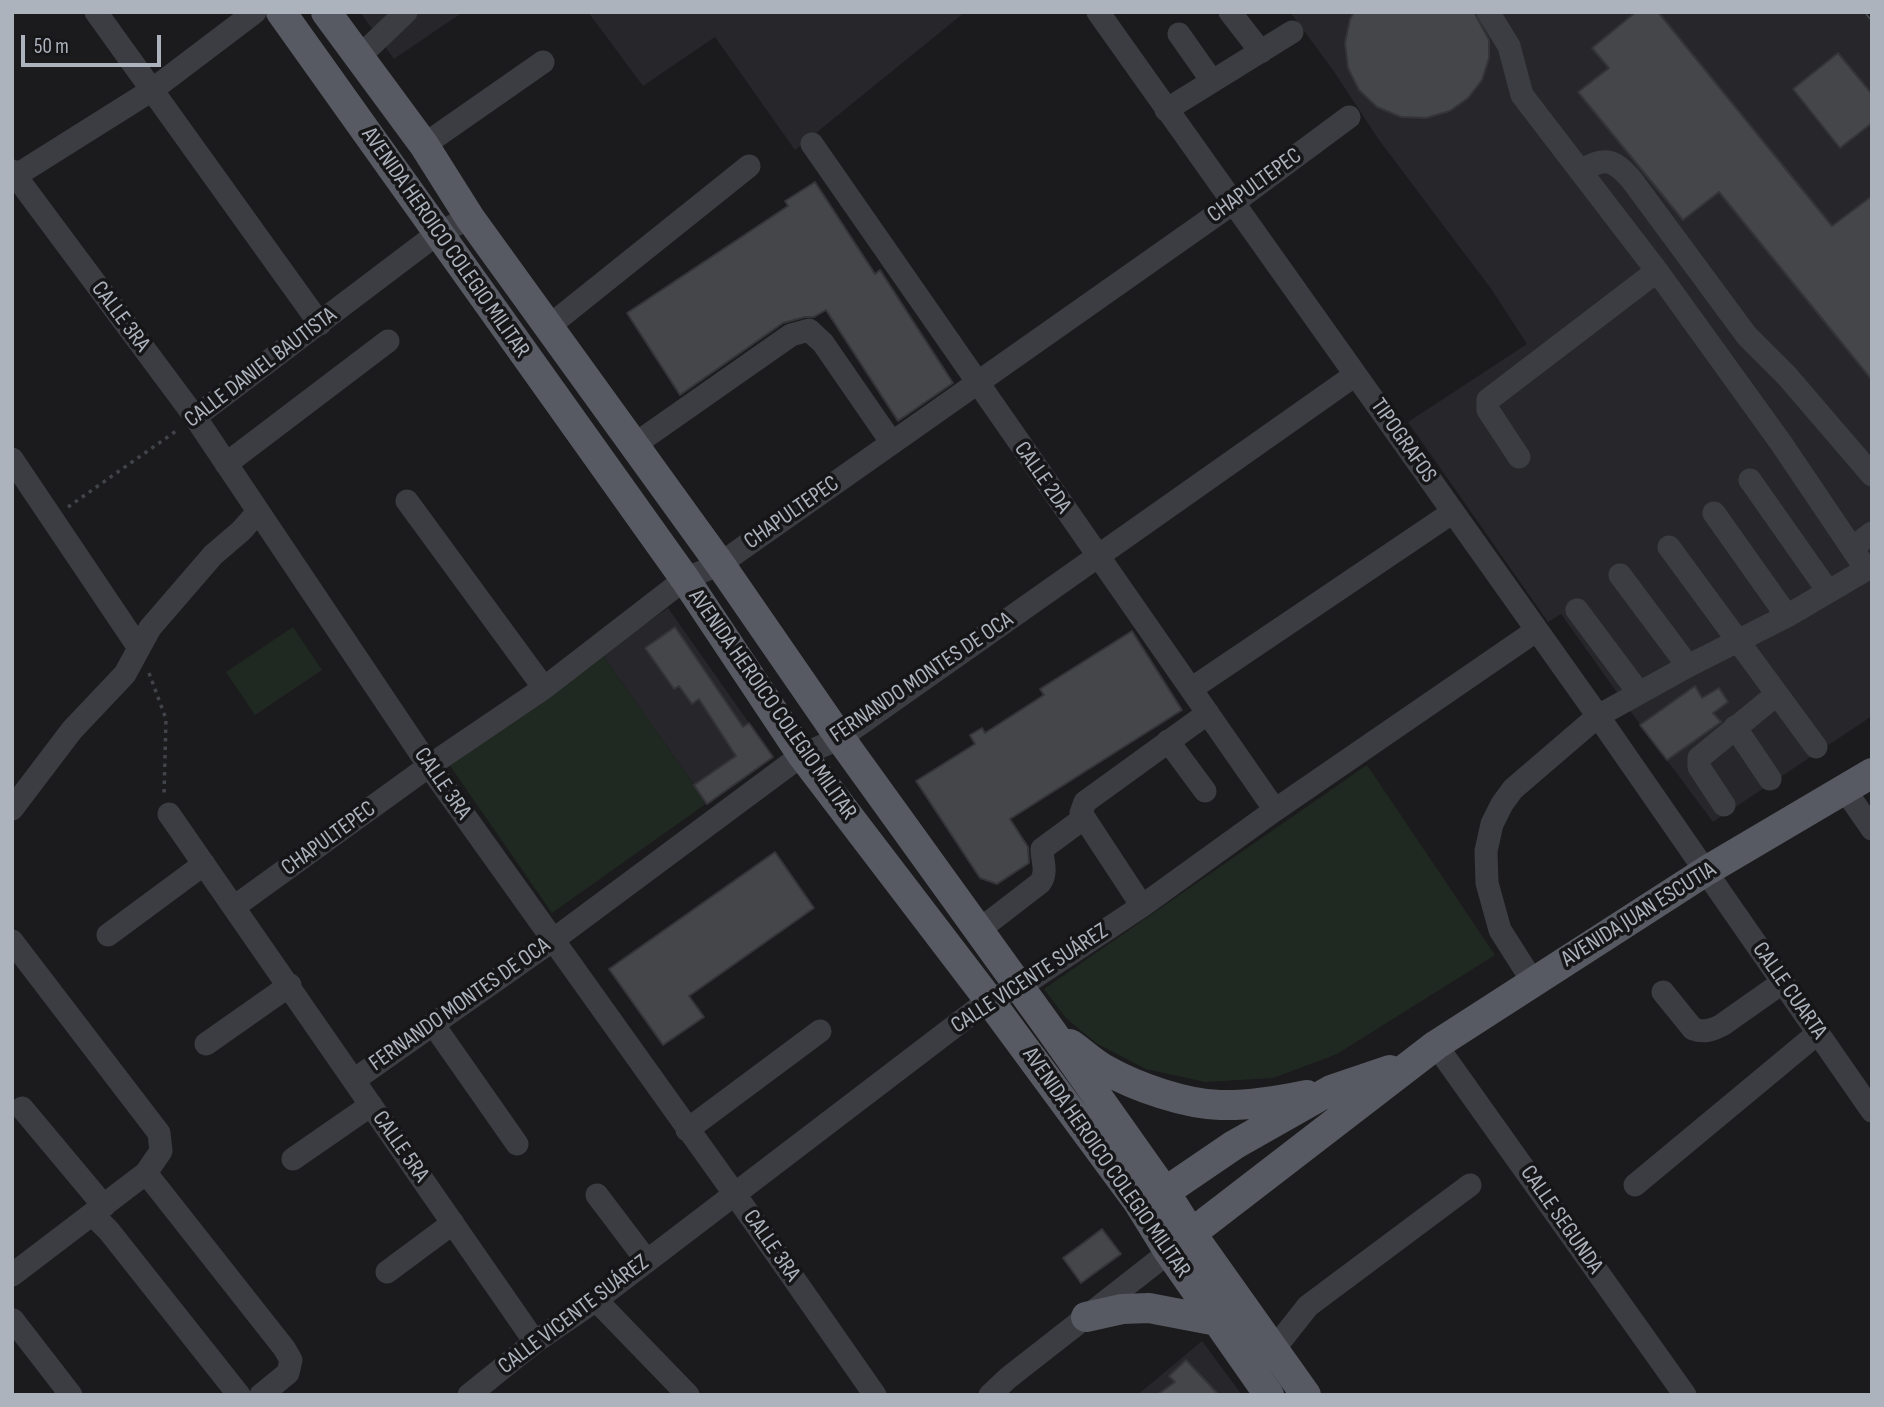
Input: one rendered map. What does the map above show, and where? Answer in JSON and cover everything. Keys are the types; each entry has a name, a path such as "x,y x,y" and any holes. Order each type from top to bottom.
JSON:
{"main road":[{"name":"AVENIDA HEROICO COLEGIO MILITAR","path":"281,12 685,579 802,755 989,1000 1152,1197"},
{"name":"AVENIDA HEROICO COLEGIO MILITAR","path":"326,12 424,145 470,218 720,564 840,738 1052,1032 1180,1242 1217,1321 1269,1395"},
{"name":"AVENIDA JUAN ESCUTIA","path":"1180,1242 1436,1045 1706,871 1872,773"},
{"path":"1052,1032 1105,1069 1139,1085 1187,1100 1219,1105 1247,1104 1331,1090"},
{"name":"AVENIDA JUAN ESCUTIA","path":"1152,1197 1234,1145 1331,1090 1411,1063"},
{"name":"AVENIDA HEROICO COLEGIO MILITAR","path":"1180,1242 1274,1349 1306,1395"},
{"path":"1086,1317 1122,1309 1149,1308 1217,1321"}],"street":[{"path":"96,12 320,324"},
{"path":"13,175 152,90 255,12"},
{"path":"359,57 405,12"},
{"name":"TIPOGRAFOS","path":"1098,12 1706,871"},
{"path":"1230,12 1261,52"},
{"path":"1488,12 1509,46 1522,95 1657,271 1781,443 1852,548 1869,567 1787,616 1737,640 1598,716 1513,789 1492,824 1486,851 1488,883 1500,929 1533,982"},
{"path":"1166,110 1292,32"},
{"path":"1179,34 1212,81"},
{"path":"424,145 543,62"},
{"name":"CHAPULTEPEC","path":"234,907 429,766 544,688 685,579 720,564 1233,203 1349,117"},
{"name":"CALLE 2DA","path":"812,144 1275,810"},
{"path":"1580,171 1598,162 1613,162 1618,165 1747,336 1787,376 1872,475"},
{"path":"548,327 749,166"},
{"name":"CALLE 3RA","path":"13,175 195,417 429,766 875,1395"},
{"name":"CALLE DANIEL BAUTISTA","path":"195,417 438,233 470,218"},
{"path":"1518,457 1488,410 1488,400 1657,271"},
{"path":"634,445 791,335 809,330 823,343 892,443"},
{"path":"226,464 388,341"},
{"name":"FERNANDO MONTES DE OCA","path":"354,1080 553,940 802,755 840,738 1355,375"},
{"path":"12,459 139,648"},
{"path":"1750,480 1828,591"},
{"path":"407,500 544,688"},
{"path":"12,809 72,730 125,674 150,628 188,583 258,512"},
{"path":"1191,688 1453,512"},
{"path":"1714,513 1787,616"},
{"path":"1852,548 1872,533"},
{"path":"1669,547 1816,747"},
{"path":"1620,575 1688,666"},
{"path":"1577,610 1639,693"},
{"name":"CALLE VICENTE SUÁREZ","path":"469,1395 535,1342 596,1300 989,1000 1020,987 1142,906 1275,810 1536,630"},
{"path":"1724,805 1699,766 1699,758 1777,694"},
{"path":"1142,906 1084,818 1081,807 1208,713"},
{"path":"1735,727 1770,779"},
{"path":"1168,741 1205,791"},
{"path":"1845,790 1872,829"},
{"name":"CALLE 5RA","path":"169,814 535,1342"},
{"path":"979,930 1040,883 1044,877 1042,849 1084,818"},
{"path":"108,935 204,864"},
{"name":"CALLE CUARTA","path":"1706,871 1872,1111"},
{"path":"12,941 159,1133 161,1151 146,1173 12,1275"},
{"path":"1663,992 1693,1029 1700,1032 1722,1025 1783,982"},
{"path":"206,1044 289,985"},
{"path":"433,1024 517,1144"},
{"path":"687,1129 820,1031"},
{"path":"1635,1185 1818,1033"},
{"name":"CALLE SEGUNDA","path":"1436,1045 1685,1395"},
{"path":"293,1158 371,1105"},
{"path":"22,1108 99,1210 109,1231 239,1395"},
{"path":"146,1173 284,1348 290,1360 288,1373 261,1395"},
{"path":"1249,1368 1274,1349 1308,1306 1470,1185"},
{"path":"597,1195 647,1261"},
{"path":"387,1272 453,1223"},
{"path":"990,1395 1180,1242"},
{"path":"596,1300 688,1395"},
{"path":"13,1320 71,1395"}],"path":[{"name":"CALLE DANIEL BAUTISTA","path":"53,519 195,417"},
{"path":"139,648 166,719 164,799 169,814"}],"shaded area":[{"path":"360,12 463,12 394,59"},
{"path":"588,12 965,12 795,150 715,37 643,86"},
{"path":"1290,12 1872,12 1872,716 1713,822 1561,614 1548,622 1408,422 1527,344 1492,290 1379,140 1333,70"},
{"path":"668,608 773,757 707,803 602,654"},
{"path":"293,627 322,670 255,715 226,672"},
{"path":"602,654 707,803 552,913 446,760"},
{"path":"1367,765 1495,955 1337,1054 1273,1078 1205,1082 1146,1069 1096,1043 1066,1018 1044,989"},
{"path":"1202,1341 1242,1395 1137,1395 1142,1391"}],"building":[{"path":"1354,12 1474,12 1489,40 1489,58 1482,80 1468,98 1450,111 1426,118 1401,117 1377,107 1359,90 1348,68 1345,43"},
{"path":"1636,12 1658,12 1832,226 1872,196 1872,380 1719,192 1683,220 1578,92 1609,68 1592,48"},
{"path":"1838,53 1872,94 1872,123 1840,148 1793,89"},
{"path":"815,182 875,274 880,270 953,383 898,421 826,310 814,317 783,323 680,395 627,313 788,206 785,201"},
{"path":"675,627 743,727 749,723 773,757 707,804 694,785 736,756 699,699 692,704 679,686 674,689 645,648"},
{"path":"1132,631 1182,710 1010,819 1028,847 1029,863 997,884 980,878 916,781 975,744 970,735 982,728 985,733 1044,695 1040,689"},
{"path":"1695,686 1702,698 1719,688 1728,702 1713,713 1721,722 1667,760 1640,725"},
{"path":"775,852 814,908 689,996 704,1017 663,1045 609,969"},
{"path":"1102,1229 1121,1254 1081,1283 1063,1258"},
{"path":"1186,1360 1219,1395 1157,1395 1175,1382 1169,1376"}],"railway":[{"path":"1869,12 1872,16"}]}
